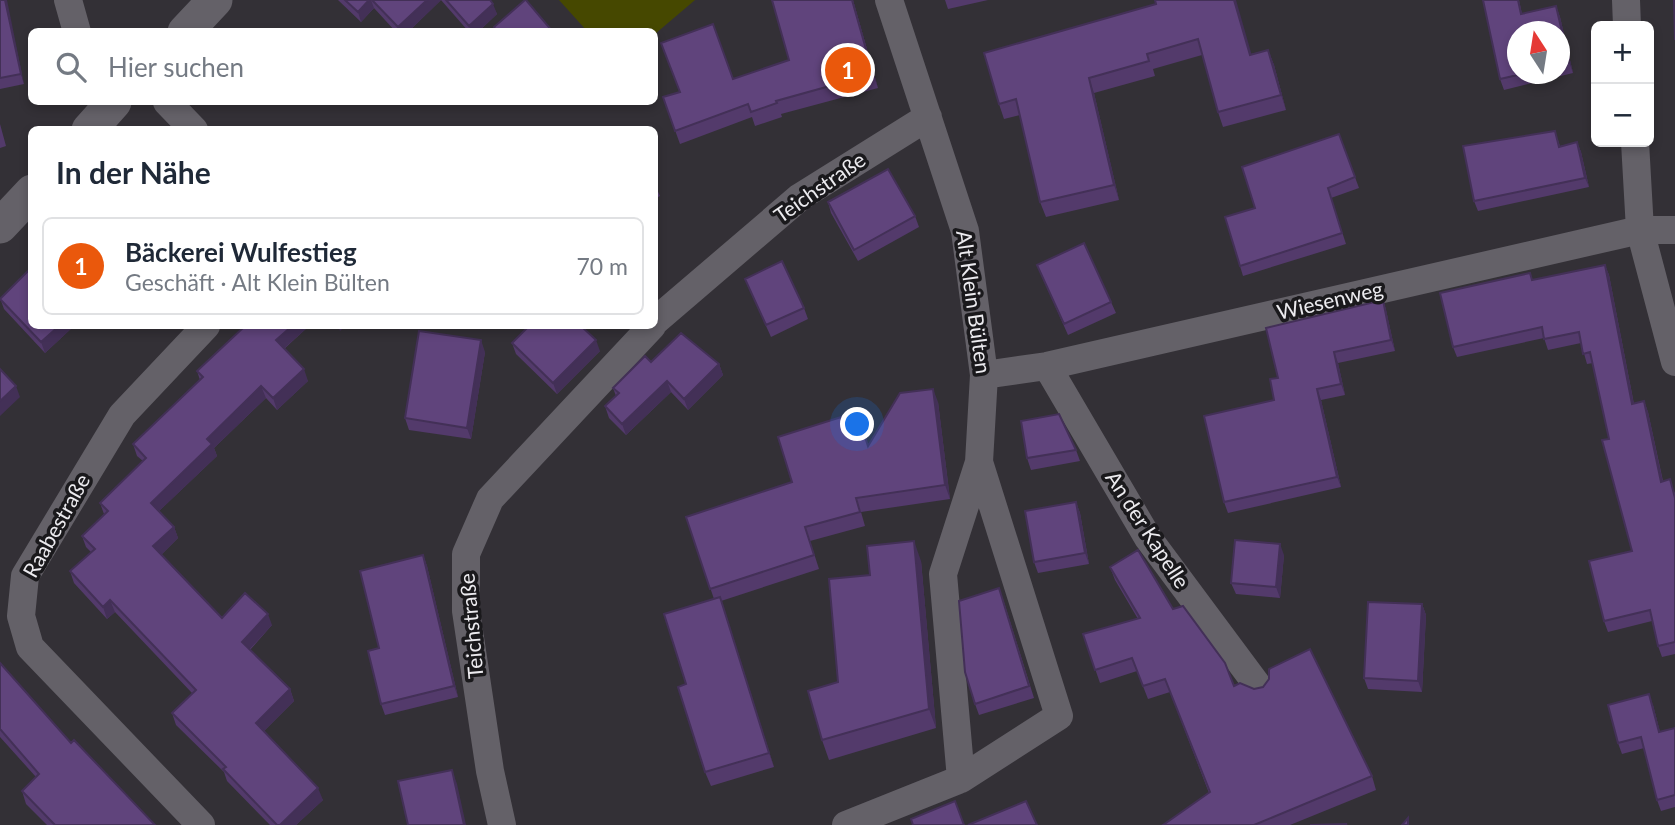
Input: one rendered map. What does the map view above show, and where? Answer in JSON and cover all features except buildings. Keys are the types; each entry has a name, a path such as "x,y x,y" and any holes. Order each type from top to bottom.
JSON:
{"street":[{"path":"68,0 76,28"},
{"path":"189,28 215,0"},
{"name":"Alt Klein Bülten","path":"889,0 965,231 984,375 979,462 943,574 961,779"},
{"path":"1626,0 1628,21"},
{"path":"93,126 111,105"},
{"path":"170,105 190,126"},
{"name":"Teichstraße","path":"658,320 800,197 928,117"},
{"path":"1635,147 1640,230 1675,362"},
{"path":"0,226 28,196"},
{"name":"Wiesenweg","path":"984,375 1047,366 1640,230 1675,230"},
{"name":"Raabestraße","path":"201,825 30,647 21,616 25,576 122,415 203,329"},
{"name":"Teichstraße","path":"502,825 490,771 466,611 466,554 490,499 648,329"},
{"name":"An der Kapelle","path":"1047,366 1148,538 1258,686"},
{"path":"846,825 961,779 1059,716 979,462"}],"shaded area":[{"path":"559,0 695,0 658,31 658,28 584,28"}],"place":[{"name":"Bäckerei Wulfestieg","path":"848,70"}]}
